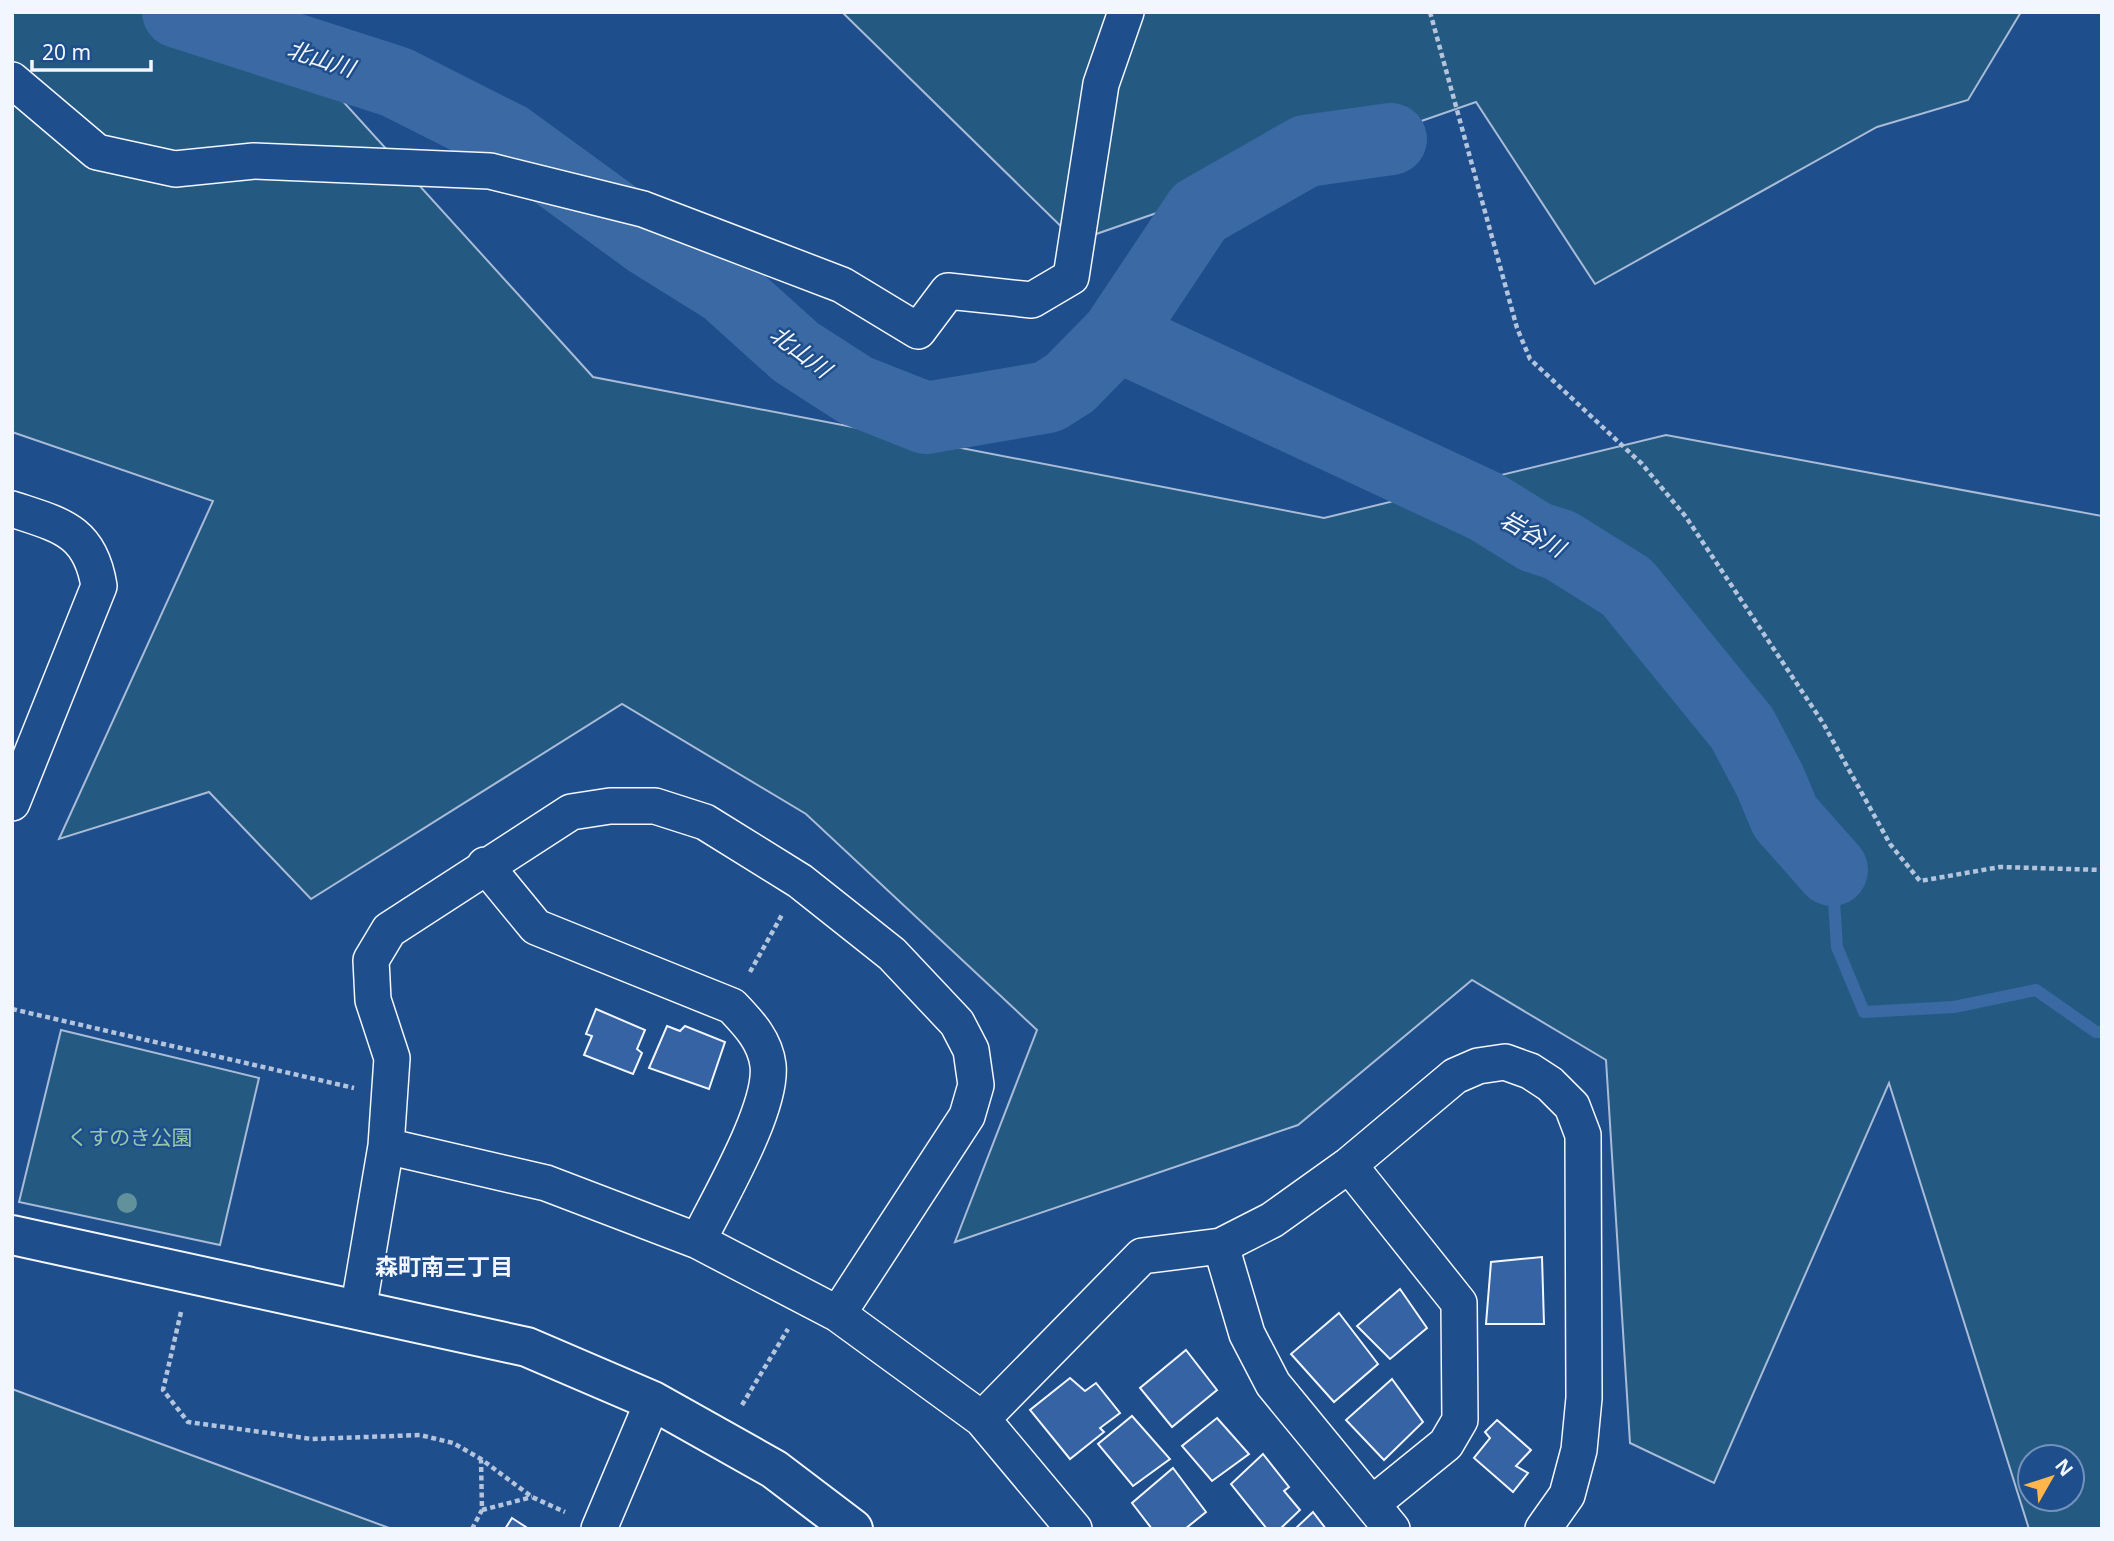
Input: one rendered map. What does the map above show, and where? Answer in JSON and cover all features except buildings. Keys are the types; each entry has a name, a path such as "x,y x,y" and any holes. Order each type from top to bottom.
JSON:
{"street":[{"path":"12,80 97,152 175,169 254,161 490,171 643,209 842,285 918,331 948,291 1032,300 1071,277 1101,84 1126,12"},
{"path":"12,509 66,528 86,545 96,565 99,586 12,803"},
{"path":"358,1311 386,1146 392,1058 373,1000 371,960 389,930 485,864 571,812 610,806 655,806 705,822 800,881 892,954 957,1023 971,1050 976,1085 967,1116 838,1314"},
{"path":"485,864 536,927 732,1006 756,1031 768,1065 764,1103 698,1241"},
{"path":"982,1419 1142,1256 1221,1246 1272,1220 1349,1165 1455,1076 1478,1066 1505,1062 1530,1071 1550,1084 1572,1106 1583,1135 1584,1398 1579,1450 1567,1495 1543,1529"},
{"path":"386,1146 546,1182 698,1241 838,1314 982,1419 1074,1529"},
{"path":"1221,1246 1247,1334 1273,1384 1382,1516 1446,1444 1460,1420 1459,1303 1349,1165"},
{"path":"12,1235 527,1347 653,1401 774,1469 853,1529"},
{"path":"599,1529 653,1401"}],"path":[{"path":"1430,12 1517,328 1530,359 1642,464 1686,517 1824,723 1890,844 1920,881 2000,867 2102,870"},
{"path":"732,1006 800,881"},
{"path":"12,1009 389,1097"},
{"path":"190,1274 163,1390 188,1422 312,1439 420,1435 453,1443 481,1459 532,1497 599,1529"},
{"path":"736,1415 807,1298"},
{"path":"472,1529 482,1510 481,1459"},
{"path":"482,1510 532,1497"}],"green space":[{"path":"12,12 262,12 593,377 1324,518 1666,435 2102,516 2102,1529 2029,1529 2024,1513 2086,1513 2086,1443 2016,1443 2016,1488 1889,1083 1714,1483 1630,1443 1606,1060 1472,980 1298,1125 955,1242 1037,1030 806,814 622,704 311,899 209,792 59,839 213,501 12,432"},
{"path":"842,12 2021,12 1968,100 1877,127 1595,284 1476,102 1076,241"},
{"name":"くすのき公園","path":"61,1030 259,1078 220,1245 19,1202"},
{"path":"12,1389 392,1529 12,1529"}],"waterway":[{"name":"北山川","path":"178,12 396,82 509,139 649,241 726,289 796,352 855,390 926,418 1048,397 1070,383 1117,335 1199,212 1306,151 1391,139"},
{"name":"岩谷川","path":"1117,335 1485,506 1535,537 1560,545 1627,587 1742,728 1770,781 1785,817 1832,870"},
{"path":"1832,870 1837,947 1864,1012 1954,1007 2036,990 2096,1032 2102,1032"}],"district":[{"name":"森町南三丁目","path":"444,1266"}]}
